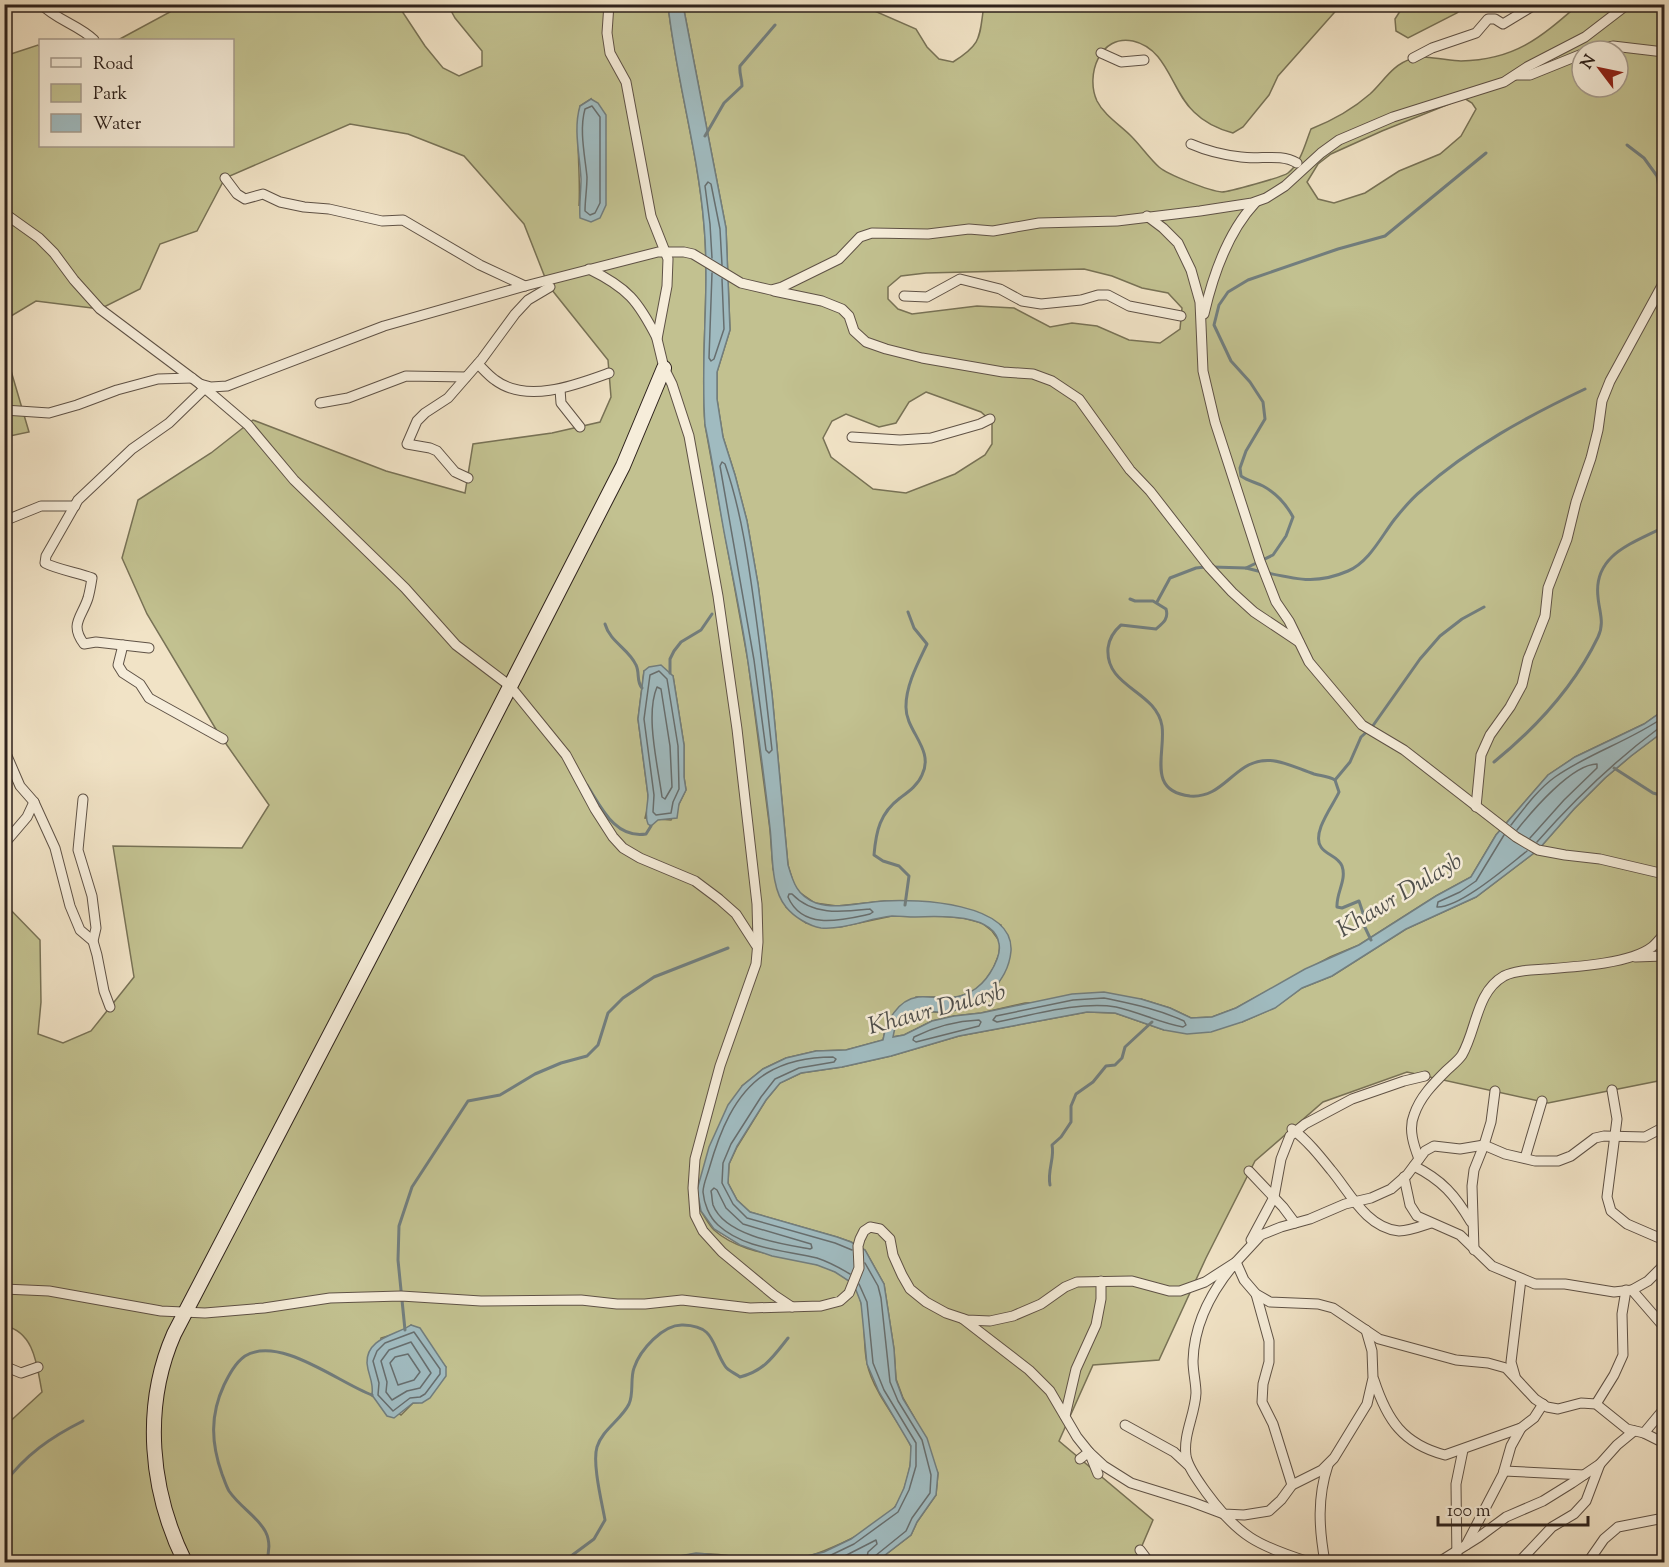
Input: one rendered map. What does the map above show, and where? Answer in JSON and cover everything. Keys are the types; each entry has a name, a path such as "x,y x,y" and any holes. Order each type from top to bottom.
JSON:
{"main road":[{"path":"184,1563 174,1541 157,1472 153,1428 156,1389 163,1359 622,466 664,368"}],"street":[{"path":"4,15 10,4"},
{"path":"41,4 60,19 93,39"},
{"path":"609,4 607,33 610,53 626,82 651,216 668,259 667,286 657,339"},
{"path":"1413,58 1432,48 1476,33 1488,19 1495,19 1503,24 1536,4"},
{"path":"771,290 782,288 839,259 860,237 872,233 928,234 969,230 993,231 1039,223 1117,221 1228,208 1257,201 1286,186 1321,153 1339,140 1393,117 1504,82 1585,37 1628,4"},
{"path":"1630,48 1665,52"},
{"path":"1101,53 1121,62 1144,60"},
{"path":"1514,75 1530,75 1570,59"},
{"path":"1191,144 1209,152 1242,157 1283,158 1297,163"},
{"path":"225,178 237,194 245,199 263,194 280,202 304,207 329,209 382,221 403,220 480,265 525,286"},
{"path":"1201,325 1208,296 1232,233 1242,217 1257,201"},
{"path":"4,213 39,238 100,309 199,384 248,425 294,480 405,588 456,645 510,686 566,755 613,837 632,853 695,881 720,899 736,914 757,948"},
{"path":"1147,216 1178,243 1191,270 1200,302 1203,371 1227,460 1276,602 1289,621 1310,662 1354,718 1369,731 1404,750 1516,837 1538,850 1600,859 1665,874"},
{"path":"4,410 49,413 117,390 158,380 211,387 227,386 384,326 638,256 684,252 693,254 741,283 822,301 842,309 849,316 854,331 866,342 886,350 1003,372 1034,374 1052,381 1079,399 1130,470 1150,491 1209,567 1232,592 1254,612 1299,642"},
{"path":"589,269 629,293 640,306 657,339 664,368 676,395 689,436 718,596 737,729 757,904 756,964 720,1066 695,1159 693,1188 695,1215 703,1231 722,1252 792,1307"},
{"path":"903,296 927,297 960,279 1000,288 1022,301 1041,304 1108,295 1129,306 1181,316"},
{"path":"1476,807 1481,755 1490,735 1522,685 1528,659 1545,616 1548,588 1567,539 1576,502 1591,458 1602,401 1620,363 1665,282"},
{"path":"468,478 455,472 437,451 407,444 417,421 448,398 528,300 550,287"},
{"path":"478,364 496,381 523,391 560,389 609,373"},
{"path":"320,404 348,398 406,376 466,377"},
{"path":"149,648 96,642 84,644 78,635 77,624 80,613 88,600 92,578 65,568 52,566 45,562 46,556 78,500 132,448 169,423 199,384"},
{"path":"560,389 561,403 580,427"},
{"path":"852,437 900,440 931,438 990,419"},
{"path":"4,521 41,506 75,506"},
{"path":"123,645 118,665 123,673 140,684 149,698 223,739"},
{"path":"4,749 20,786 33,802 55,848 70,906 80,930 93,941"},
{"path":"83,799 78,850 93,896 96,928 93,941 104,992 110,1007"},
{"path":"4,844 27,817 33,802"},
{"path":"1630,957 1650,948 1665,934"},
{"path":"1472,1224 1460,1204 1444,1185 1416,1163 1412,1134 1413,1118 1420,1102 1431,1086 1461,1057 1472,1036 1484,996 1493,984 1506,975 1524,971 1597,964 1630,957 1665,957"},
{"path":"1247,1248 1274,1197 1285,1145 1294,1130 1352,1099 1425,1076"},
{"path":"1612,1090 1617,1119 1607,1197 1611,1211 1627,1224 1665,1240"},
{"path":"1474,1250 1472,1224 1474,1170 1485,1145 1495,1091"},
{"path":"1525,1158 1542,1101"},
{"path":"1309,1563 1262,1546 1239,1531 1198,1480 1186,1458 1186,1435 1195,1408 1193,1361 1199,1325 1213,1292 1247,1248 1261,1235 1371,1198 1391,1189 1425,1151 1434,1146 1460,1149 1485,1145 1505,1154 1558,1161 1571,1156 1595,1138 1645,1137 1665,1127"},
{"path":"1294,1130 1333,1171 1364,1213 1383,1225 1399,1231 1431,1223"},
{"path":"1250,1171 1295,1223"},
{"path":"1404,1177 1410,1204 1417,1216 1460,1234 1492,1266 1535,1284 1565,1284 1614,1292 1629,1290 1648,1281 1665,1265"},
{"path":"4,1289 49,1291 161,1311 186,1312 228,1312 330,1298 401,1296 481,1301 581,1299 617,1304 682,1300 750,1308 821,1306 840,1301 849,1293 859,1268 860,1239 864,1231 870,1227 880,1229 890,1239 893,1255 910,1288 926,1302 946,1313 967,1320 990,1321 1013,1316 1041,1304 1065,1287 1077,1282 1132,1281 1169,1291 1180,1291 1205,1282 1236,1262"},
{"path":"1236,1262 1244,1280 1256,1294 1270,1302 1318,1304 1333,1308 1379,1339 1456,1360 1488,1363 1506,1368 1535,1400 1547,1407 1558,1409 1581,1403 1596,1404 1627,1429 1665,1443"},
{"path":"1516,1378 1511,1362 1521,1279"},
{"path":"1065,1416 1076,1369 1096,1325 1101,1299 1101,1281"},
{"path":"1629,1290 1664,1325"},
{"path":"1596,1404 1623,1355 1622,1314 1629,1290"},
{"path":"1256,1294 1269,1341 1269,1362 1263,1384 1262,1402 1273,1424 1292,1485"},
{"path":"961,1318 1029,1370 1050,1391 1077,1437 1104,1466 1131,1483 1224,1514 1244,1515 1269,1511 1292,1485 1322,1470 1334,1458 1367,1404 1373,1378 1372,1351 1366,1330"},
{"path":"4,1366 21,1373 38,1367"},
{"path":"1373,1378 1381,1402 1395,1426 1416,1444 1445,1455 1521,1428 1534,1418 1543,1404"},
{"path":"1466,1546 1506,1517 1543,1501 1600,1464 1617,1445 1639,1432 1665,1409"},
{"path":"1125,1425 1174,1452 1192,1468"},
{"path":"1439,1563 1457,1558 1466,1546 1504,1471 1511,1446 1521,1428"},
{"path":"1457,1558 1456,1484 1463,1449"},
{"path":"1080,1459 1089,1452"},
{"path":"1089,1452 1098,1474"},
{"path":"1519,1563 1552,1527 1574,1514 1586,1501 1600,1464"},
{"path":"1325,1563 1319,1512 1322,1483 1328,1465"},
{"path":"1504,1471 1584,1475"},
{"path":"1588,1563 1604,1539 1618,1527 1665,1518"},
{"path":"1140,1550 1149,1563"},
{"path":"1526,1563 1538,1563"}],"green space":[{"path":"173,5 398,5 425,46 443,68 459,76 482,66 482,51 455,18 448,5 668,5 697,170 704,225 706,250 705,425 748,661 773,869 786,907 806,923 840,927 892,916 963,918 982,923 1000,942 999,954 993,969 974,991 958,997 916,997 885,1030 883,1040 846,1050 816,1051 786,1058 763,1069 742,1086 701,1211 714,1230 729,1241 764,1253 819,1265 849,1281 860,1298 869,1371 882,1398 902,1429 911,1447 911,1453 909,1470 898,1503 872,1527 842,1543 809,1556 775,1562 707,1554 679,1556 660,1562 5,1562 5,1426 42,1392 36,1362 29,1343 23,1335 5,1326 5,904 40,940 41,1002 38,1034 63,1043 91,1031 134,977 113,846 242,848 269,805 217,731 147,614 122,558 138,500 211,453 253,420 386,471 465,493 473,444 552,433 600,422 611,397 608,360 548,285 524,224 464,156 408,134 350,124 225,178 197,231 160,244 140,289 100,309 36,301 11,316 5,332 4,58 39,46 39,147 234,147 234,39 120,39 170,12","holes":["591,99 579,206 580,106","644,671 673,676 684,745 686,790 671,820 645,818 648,795 638,719","411,1325 446,1367 430,1396 413,1403 401,1415 372,1396 381,1338 401,1332"]},
{"path":"683,5 861,5 916,29 927,47 939,59 953,62 975,44 980,32 984,5 1341,5 1278,76 1269,95 1243,127 1233,133 1212,125 1194,112 1186,103 1162,61 1145,45 1133,41 1121,41 1104,50 1098,59 1094,69 1094,91 1097,101 1112,120 1164,170 1189,182 1222,192 1288,173 1299,159 1311,129 1356,105 1370,94 1393,69 1404,62 1422,57 1461,61 1480,60 1512,52 1539,37 1578,5 1664,5 1664,710 1644,724 1575,757 1548,775 1496,835 1471,877 1436,896 1359,945 1330,957 1236,1008 1212,1017 1191,1018 1170,1008 1141,999 1025,1003 932,1021 904,1035 892,1037 896,1026 905,1014 956,1010 975,1002 995,987 1000,980 1002,969 1001,925 942,904 885,901 837,906 815,903 799,892 794,885 788,865 772,694 758,584 747,521 723,437 717,399 717,372 730,330 726,228","holes":["1464,98 1476,109 1461,136 1440,154 1399,171 1365,193 1334,203 1318,199 1307,182 1318,164 1331,154","1084,269 1112,276 1142,288 1168,293 1182,308 1180,329 1160,343 1129,340 1097,326 1072,323 1050,327 1014,308 977,306 912,314 898,309 888,299 888,287 901,276 926,273","926,392 981,412 992,422 992,444 985,455 955,474 906,493 873,489 831,457 823,438 832,421 846,414 879,427 896,423 909,402"]},
{"path":"1404,5 1466,5 1457,13 1408,38 1396,31 1395,19"},
{"path":"4,347 29,432 5,437 4,437"},
{"path":"1664,731 1664,1077 1658,1081 1548,1103 1407,1072 1323,1102 1255,1161 1206,1258 1159,1360 1093,1365 1059,1441 1153,1520 1135,1562 876,1562 911,1535 917,1522 936,1495 938,1473 896,1379 884,1284 865,1250 837,1237 750,1212 737,1200 728,1183 729,1164 737,1147 766,1100 780,1083 801,1073 891,1056 959,1036 1087,1012 1115,1013 1164,1030 1242,1022 1274,1008 1302,988 1332,976 1406,929 1476,897 1538,850 1605,778"}],"water":[{"name":"Khawr Dulayb","path":"668,5 683,5 726,228 730,330 717,372 717,399 723,437 747,521 758,584 772,694 788,865 792,877 804,897 816,903 833,906 884,901 939,903 981,913 997,922 1008,935 1011,951 1009,963 1004,974 989,993 958,1010 915,1011 905,1014 898,1021 893,1037 904,1035 932,1021 1072,994 1104,992 1141,999 1170,1008 1191,1018 1212,1017 1236,1008 1305,969 1359,945 1436,896 1471,877 1496,835 1548,775 1575,757 1644,724 1664,710 1664,731 1605,778 1538,850 1476,897 1406,929 1332,976 1302,988 1275,1008 1242,1022 1211,1032 1187,1034 1164,1030 1115,1013 1087,1012 959,1036 891,1056 801,1073 780,1083 766,1100 737,1146 729,1164 728,1183 737,1200 750,1212 837,1237 865,1250 884,1284 894,1349 896,1380 903,1399 927,1438 938,1473 936,1495 917,1522 911,1535 876,1562 781,1562 824,1552 851,1539 895,1507 904,1488 910,1466 911,1446 879,1392 867,1364 861,1303 856,1290 849,1281 835,1272 817,1265 772,1256 740,1245 714,1229 701,1211 697,1190 709,1147 728,1105 742,1086 763,1069 786,1058 816,1051 846,1050 883,1040 890,1019 898,1007 911,999 952,998 971,992 986,979 992,970 996,963 999,944 995,934 987,927 964,918 892,916 839,927 816,927 789,911 777,890 746,646 705,425 706,250 704,225 697,170"},
{"path":"591,99 598,103 606,115 606,205 600,218 591,222 580,218 581,179 577,133 580,106"},
{"path":"661,665 673,676 684,745 686,790 679,804 677,818 658,820 651,826 646,817 648,795 638,719 644,671 649,667"},
{"path":"411,1325 420,1328 446,1367 446,1376 430,1398 422,1403 413,1403 394,1418 387,1416 372,1395 368,1355 371,1348 383,1338"},
{"path":"696,1553 756,1561 776,1562 660,1562"}],"waterway":[{"path":"705,136 724,103 742,86 740,66 775,25"},
{"path":"1627,145 1644,158 1657,176 1664,214"},
{"path":"1246,568 1273,555 1286,536 1293,517 1284,503 1272,492 1241,476 1240,468 1246,451 1265,419 1263,402 1250,382 1231,361 1214,325 1219,305 1228,292 1248,280 1338,249 1385,236 1486,153"},
{"path":"1268,573 1309,580 1327,578 1355,567 1368,555 1407,504 1459,460 1542,410 1585,389"},
{"path":"1494,762 1525,735 1578,673 1600,632 1598,582 1609,560 1629,545 1664,527"},
{"path":"1157,602 1170,578 1205,567"},
{"path":"1212,567 1246,568 1262,572"},
{"name":"Khawr Dulayb","path":"1130,599 1153,601 1167,612 1165,620 1156,629 1121,625 1112,636 1108,648 1109,661 1114,672 1151,704 1158,714 1163,737 1161,769 1168,787 1176,793 1199,796 1220,787 1245,767 1263,761 1288,764 1335,780 1339,792 1324,819 1319,841 1323,850 1338,860 1342,866 1343,876 1337,907 1342,908 1359,901 1363,913 1361,919 1371,940"},
{"path":"1335,780 1350,762 1361,737 1372,727 1420,659 1440,636 1462,619 1484,607"},
{"path":"905,905 909,876 899,866 883,861 874,855 878,830 884,816 893,804 918,782 925,766 925,757 910,724 906,706 910,682 927,644 914,628 908,612"},
{"path":"670,673 670,659 674,651 681,642 701,630 712,614"},
{"path":"605,624 611,636 633,659 642,688"},
{"path":"1614,768 1653,793 1664,796"},
{"path":"587,785 610,820 626,832 646,834 651,826"},
{"path":"405,1330 398,1260 399,1226 412,1187 468,1101 500,1095 535,1074 561,1063 587,1056 598,1045 608,1013 623,998 654,977 728,948"},
{"path":"1050,1185 1052,1145 1061,1137 1071,1122 1071,1106 1076,1094 1093,1082 1106,1066 1115,1065 1122,1058 1125,1047 1152,1022"},
{"path":"563,1562 594,1539 605,1520 597,1473 597,1447 603,1435 629,1404 634,1368 641,1354 653,1339 675,1326 694,1326 702,1329 711,1338 726,1368 740,1377 762,1367 788,1338"},
{"path":"266,1562 269,1549 268,1539 259,1522 229,1491 218,1463 214,1440 216,1407 233,1369 245,1356 259,1351 275,1352 309,1363 372,1395"},
{"path":"4,1484 39,1448 83,1421"},
{"path":"362,1562 397,1557 409,1562"}]}
